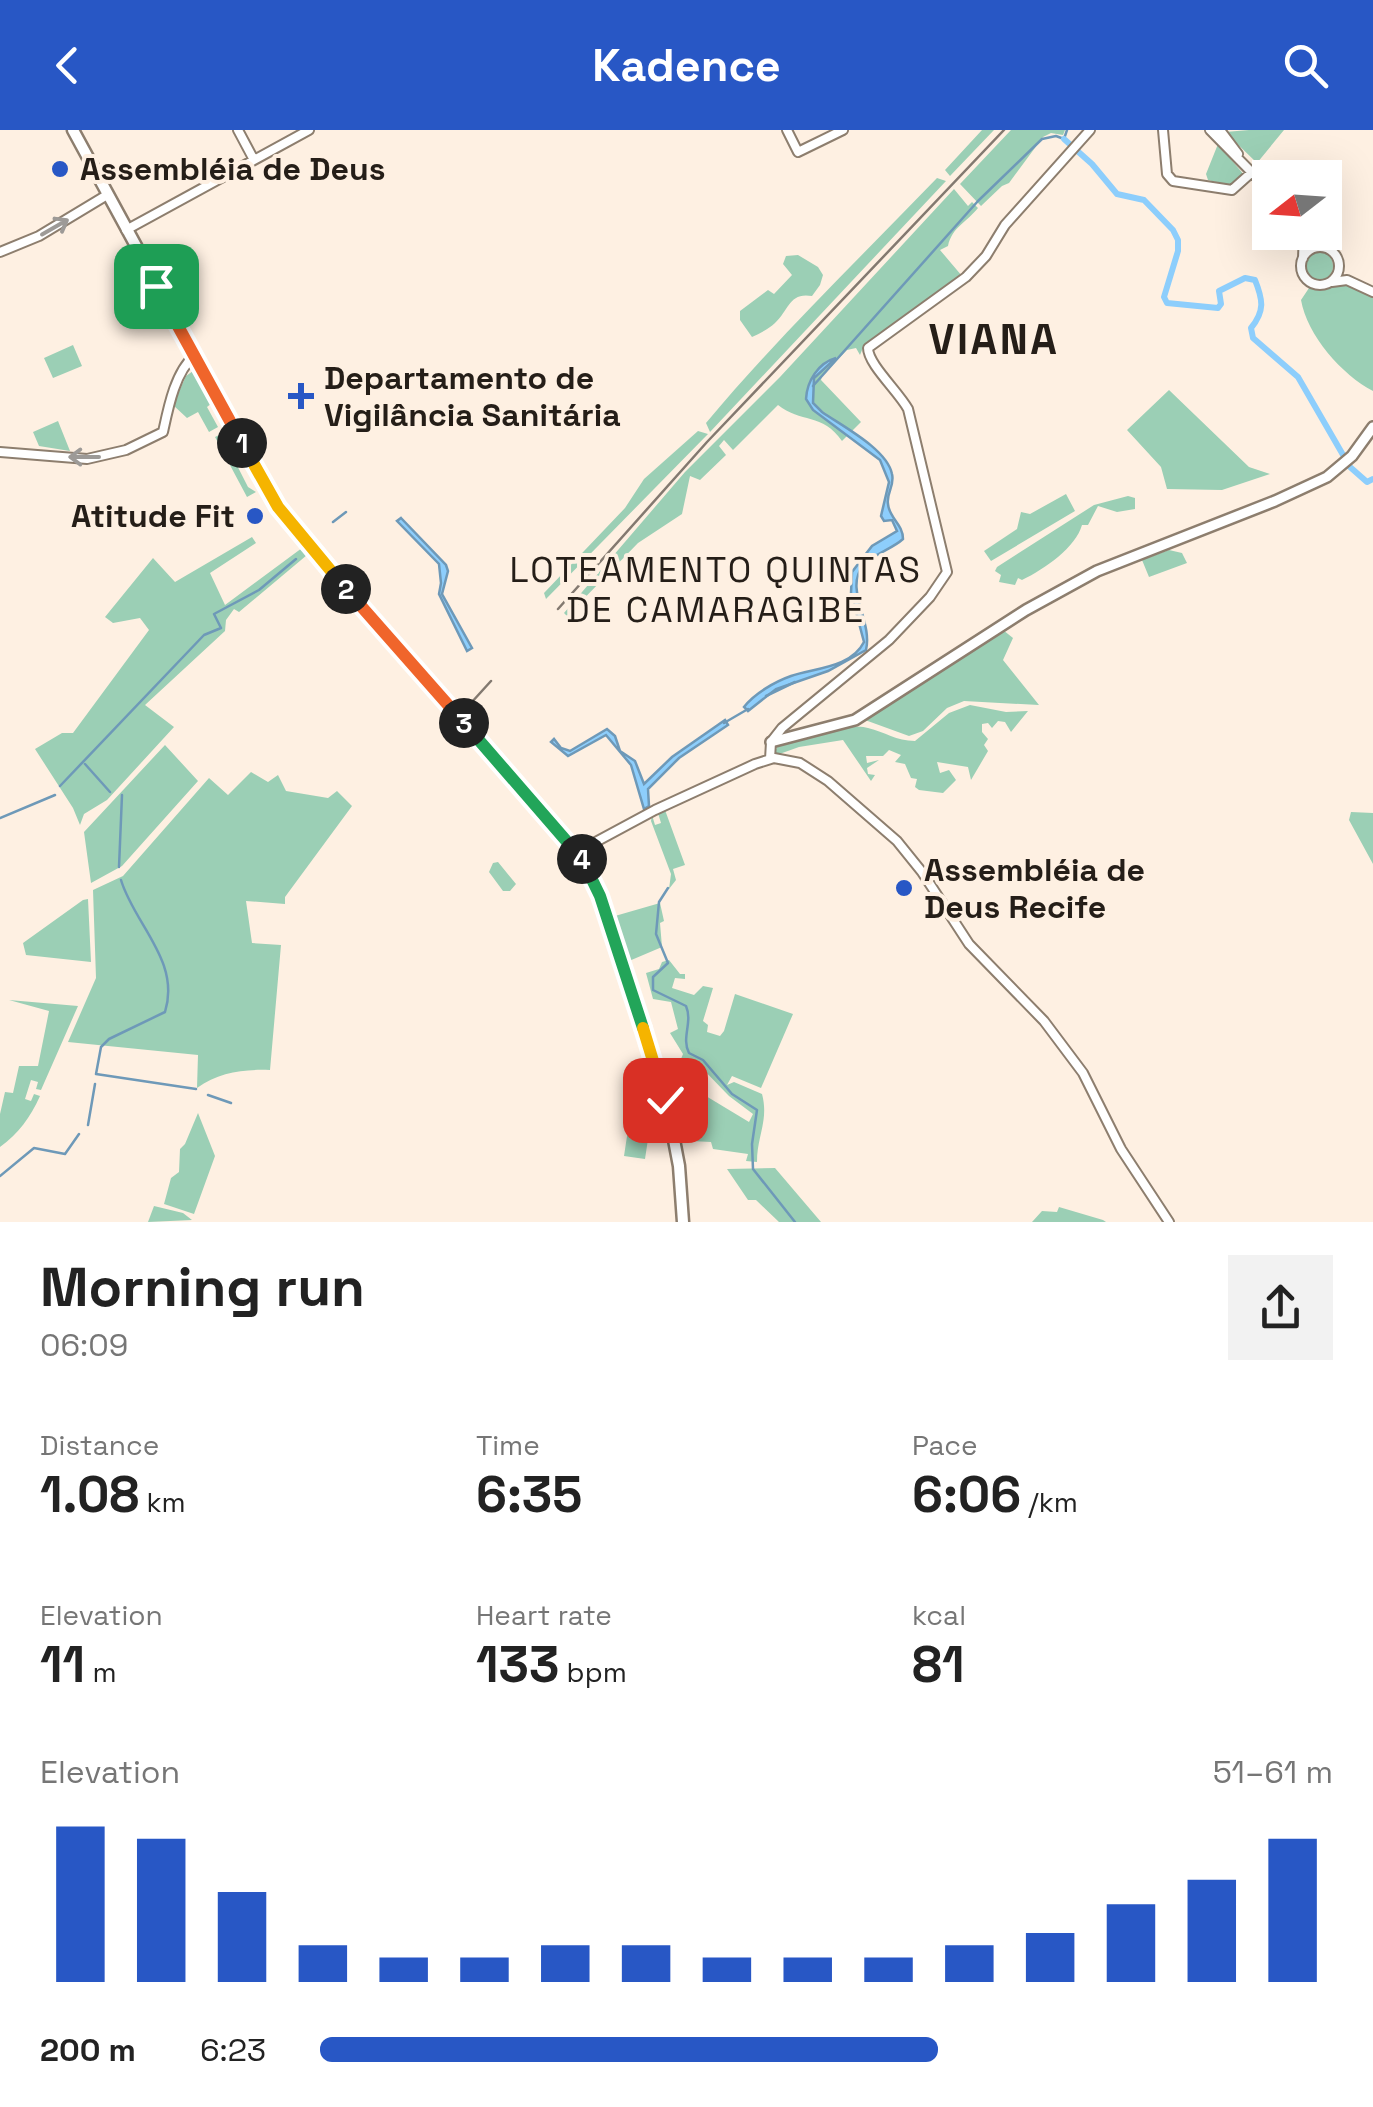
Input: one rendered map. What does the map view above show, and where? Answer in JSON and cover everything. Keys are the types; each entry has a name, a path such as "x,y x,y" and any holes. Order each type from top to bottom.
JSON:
{"main road":[{"path":"73,130 191,358 288,520 578,852 607,916 670,1118 683,1222"},
{"path":"771,742 855,720 1026,610 1097,570 1326,477 1352,456 1373,428"}],"street":[{"path":"238,130 254,160"},
{"path":"126,230 309,130"},
{"path":"787,130 798,152 843,130"},
{"path":"770,759 771,742 794,717 889,640 930,598 947,572 908,410 866,351 966,277 986,256 1005,226 1090,130"},
{"path":"1163,130 1170,180 1232,190 1248,170"},
{"path":"1210,130 1252,174"},
{"path":"1220,130 1248,170"},
{"path":"0,252 60,225 108,195"},
{"path":"1304,250 1302,272 1309,282 1320,286 1347,280 1373,292"},
{"path":"1302,260 1310,250"},
{"path":"1328,250 1334,253 1347,280"},
{"path":"1332,282 1340,265"},
{"path":"0,452 87,459 126,450 162,432 191,358"},
{"path":"578,852 655,810 770,759 800,763 880,823 910,856 969,944 1044,1021 1084,1073 1121,1149 1168,1222"}],"green space":[{"path":"982,130 994,130 950,176 945,170"},
{"path":"1011,130 1065,130 1063,135 1051,133 1043,137 1009,183 981,206 960,184"},
{"path":"1284,130 1259,160 1254,160 1225,132"},
{"path":"1218,144 1245,176 1231,186 1208,180 1206,174"},
{"path":"937,178 946,181 710,432 706,423 733,391"},
{"path":"954,189 968,206 972,202 978,208 956,229 948,246 940,250 962,276 864,345 860,355 856,348 847,350 822,376 821,380 861,422 842,441 827,426 778,405 733,450 724,440 719,446 726,455 700,480 690,476 682,514 638,543 567,616 564,613 685,472 780,377"},
{"path":"1319,252 1329,256 1333,266 1329,276 1319,280 1309,276 1305,266 1309,256"},
{"path":"798,255 818,267 823,275 820,285 812,296 794,299 773,325 752,337 740,320 740,311 768,290 774,294 792,275 783,264 786,256"},
{"path":"1343,283 1373,298 1373,391 1328,353 1310,327 1301,300 1309,288 1324,289"},
{"path":"73,345 82,366 53,378 44,358"},
{"path":"193,371 212,403 207,407 218,427 209,432 198,412 187,418 173,405 186,376"},
{"path":"1169,390 1249,467 1270,474 1222,490 1167,489 1161,467 1127,430"},
{"path":"58,421 70,451 39,446 33,432"},
{"path":"698,431 708,434 546,599 544,593 625,508 644,479"},
{"path":"221,434 248,487 256,492 247,497 215,437"},
{"path":"1066,494 1075,511 991,561 984,551 1017,529 1021,512 1030,514"},
{"path":"1128,496 1135,498 1135,509 1117,512 1098,506 1088,525 1082,525 1073,541 1050,564 1022,580 1018,578 1015,585 999,582 997,567 1094,505"},
{"path":"252,537 256,543 210,573 225,605 302,548 307,555 239,612 234,609 226,620 225,631 145,705 174,727 107,800 84,814 80,825 35,749 62,733 73,733 149,630 140,618 113,623 105,617 153,558 175,582"},
{"path":"1169,550 1182,553 1187,563 1149,577 1142,560"},
{"path":"1003,630 1013,638 1003,660 1039,705 964,701 947,708 923,731 909,736 865,720"},
{"path":"970,705 1006,712 1028,711 1011,732 1005,722 998,721 992,728 988,723 982,724 988,751 971,780 968,767 937,762 940,773 949,770 956,780 943,793 915,787 917,779 911,778 905,764 895,762 901,755 889,750 883,756 866,756 867,763 879,760 867,768 868,774 875,775 871,781 843,740 799,747 771,757 778,746 848,727 868,728 915,741 949,713"},
{"path":"165,745 198,781 122,866 91,883 84,832"},
{"path":"251,772 268,782 278,775 286,791 328,798 337,791 352,806 285,897 285,904 246,901 252,943 281,945 270,1070 232,1073 197,1088 198,1055 68,1042 96,978 93,890 123,876 209,778 228,795"},
{"path":"665,810 685,865 673,869 676,880 669,889 671,874 651,821 652,815 655,825 661,823 658,813"},
{"path":"1351,812 1373,813 1373,864 1349,820"},
{"path":"498,862 516,884 510,891 503,891 489,872 493,863"},
{"path":"88,899 91,962 26,955 23,943"},
{"path":"660,903 664,921 660,923 662,947 629,961 615,916"},
{"path":"669,960 680,974 685,974 685,979 675,978 672,988 694,995 703,986 713,988 703,1021 708,1025 707,1032 720,1036 724,1031 735,994 793,1014 761,1088 732,1076 727,1085 734,1082 762,1094 764,1112 757,1162 746,1161 748,1154 713,1149 711,1142 691,1141 681,1108 686,1084 749,1122 753,1114 698,1064 686,1069 680,1085 678,1074 672,1075 672,1065 679,1064 683,1054 670,1033 678,1029 671,1002 653,999 646,973"},
{"path":"9,1000 78,1006 41,1090 36,1089 38,1082 31,1080 25,1099 31,1101 34,1094 40,1096 32,1111 0,1147 5,1092 13,1093 19,1066 38,1066 49,1011"},
{"path":"198,1113 215,1156 194,1214 164,1204 171,1178 179,1172 180,1149"},
{"path":"629,1123 650,1126 645,1159 624,1156"},
{"path":"775,1168 821,1222 779,1222 756,1200 748,1200 727,1169"},
{"path":"154,1206 183,1213 192,1220 148,1222"},
{"path":"1059,1207 1106,1222 1032,1222 1042,1211 1057,1212"}],"water":[{"path":"836,358 814,378 813,403 873,447 888,465 893,478 889,509 903,539 867,562 858,575 857,595 866,628 866,650 828,671 776,689 748,711 744,707 748,702 771,685 831,666 858,651 864,642 851,593 852,572 872,546 897,531 892,520 884,521 881,516 889,482 880,460 813,410 806,399 815,374"},
{"path":"401,518 446,565 442,594 472,648 467,651 439,594 439,564 397,521"},
{"path":"725,720 728,725 679,758 648,789 649,806 644,809 631,765 606,735 568,756 551,742 554,739 570,751 607,729 615,736 620,751 635,761 644,784 672,757"}],"waterway":[{"path":"813,386 978,201 1042,139 1064,139 1067,130"},
{"path":"1064,139 1117,194 1144,200 1173,230 1178,251 1164,297 1167,303 1218,308 1219,291 1245,278 1255,280 1261,305 1251,328 1253,338 1298,377 1350,467 1367,482 1373,479"},
{"path":"333,522 346,512"},
{"path":"60,786 204,635 221,628 214,614 259,590 296,559"},
{"path":"766,696 795,682"},
{"path":"724,723 748,709"},
{"path":"85,764 110,792"},
{"path":"0,818 55,795"},
{"path":"119,867 122,795"},
{"path":"121,880 162,959 168,993 165,1012 109,1039 101,1047 96,1074 196,1089"},
{"path":"668,888 659,902 656,934 668,963 653,977 653,990 686,1006 689,1053 703,1060 732,1094 757,1110 753,1169 795,1222"},
{"path":"88,1125 95,1084"},
{"path":"208,1095 231,1103"},
{"path":"0,1176 34,1148 65,1154 79,1134"}],"railway":[{"path":"558,609 707,442 1004,130"},
{"path":"471,703 491,681"}],"place":[{"name":"Assembléia de Deus","path":"60,169"},
{"name":"Departamento de Vigilância Sanitária","path":"301,396"},
{"name":"Atitude Fit","path":"255,516"},
{"name":"Assembléia de Deus Recife","path":"904,888"}],"district":[{"name":"VIANA","path":"994,339"},
{"name":"LOTEAMENTO QUINTAS DE CAMARAGIBE","path":"716,590"}],"route":[{"path":"156,286 278,507 312,552 578,854 607,916 665,1100"}]}
